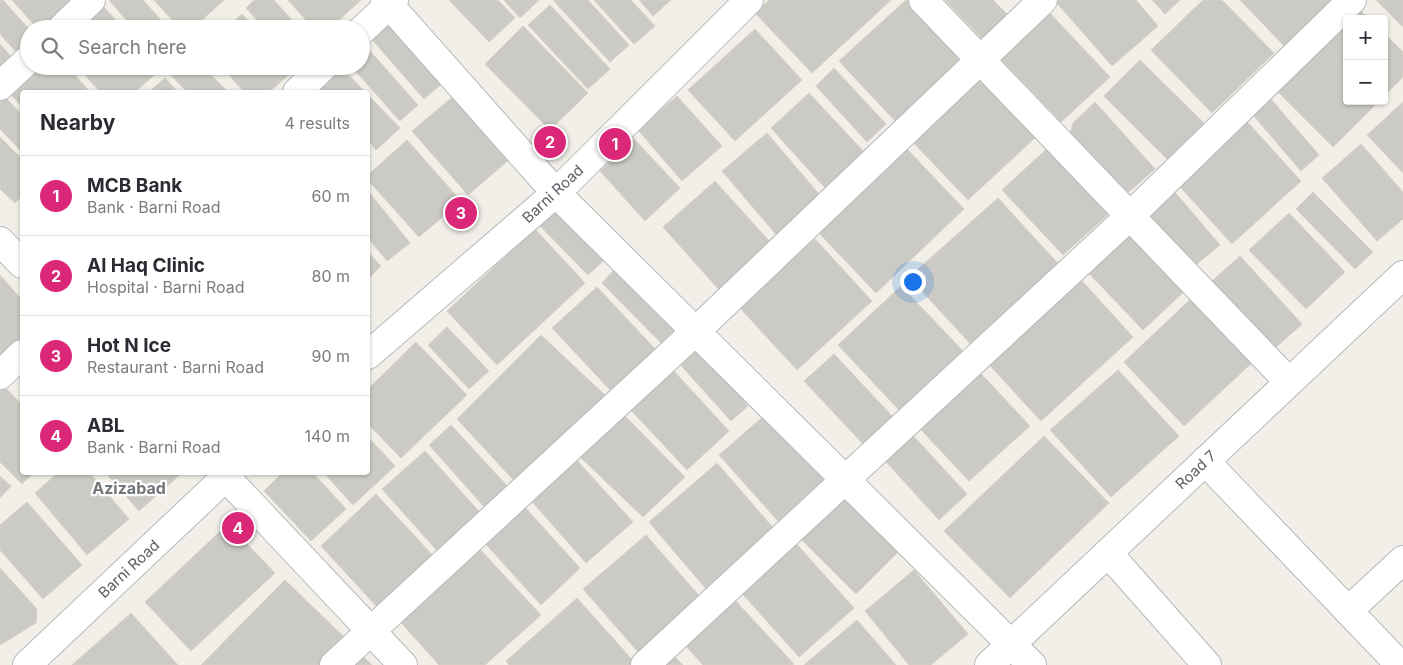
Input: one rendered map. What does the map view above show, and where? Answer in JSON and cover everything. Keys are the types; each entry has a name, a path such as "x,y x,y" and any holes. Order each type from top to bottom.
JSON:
{"street":[{"path":"70,20 91,0"},
{"name":"Barni Road","path":"370,353 556,193 749,0"},
{"path":"922,0 1289,382"},
{"path":"334,665 696,331 1042,0"},
{"path":"645,665 1130,216 1352,0"},
{"path":"370,21 389,1 556,193 1032,665"},
{"path":"0,86 20,67"},
{"path":"299,90 315,75"},
{"path":"0,241 20,262"},
{"name":"Road 7","path":"989,665 1403,275"},
{"path":"0,375 20,356"},
{"path":"1205,461 1400,665"},
{"name":"Barni Road","path":"27,665 225,475"},
{"path":"227,475 403,665"},
{"path":"1108,553 1207,665"},
{"path":"1348,611 1403,560"}],"building":[{"path":"0,0 3,0 21,20 20,52 18,54 0,34"},
{"path":"12,0 80,0 57,20 30,20"},
{"path":"109,0 143,0 161,20 126,20"},
{"path":"154,0 224,0 202,20 172,20"},
{"path":"254,0 274,0 292,20 257,20 246,8"},
{"path":"288,0 361,0 339,20 306,20"},
{"path":"449,0 498,0 515,18 489,42"},
{"path":"504,0 539,0 520,18"},
{"path":"553,0 588,0 629,45 610,62"},
{"path":"594,0 631,0 655,26 634,44"},
{"path":"639,0 671,0 653,16"},
{"path":"769,0 891,0 812,73 755,13"},
{"path":"906,0 911,0 965,59 897,123 839,61"},
{"path":"945,0 993,0 1014,21 988,45"},
{"path":"1058,0 1136,0 1158,26 1112,66 1056,2"},
{"path":"1152,0 1180,0 1165,14"},
{"path":"1203,0 1222,0 1274,53 1212,113 1151,50"},
{"path":"1240,0 1341,0 1288,50"},
{"path":"1376,0 1403,0 1403,27"},
{"path":"1354,4 1365,15 1343,15 1343,105 1375,105 1333,147 1271,85"},
{"path":"102,5 116,20 86,20"},
{"path":"550,5 610,69 588,89 528,25"},
{"path":"1047,10 1110,77 1061,122 998,56"},
{"path":"242,14 247,20 235,20"},
{"path":"392,16 446,80 424,99 370,35"},
{"path":"523,26 588,93 550,130 485,64"},
{"path":"755,29 802,80 735,141 688,90"},
{"path":"1388,37 1403,52 1403,77 1388,92"},
{"path":"0,44 12,58 0,69"},
{"path":"370,51 418,105 400,121 359,75 370,75"},
{"path":"1140,60 1206,125 1170,162 1104,96"},
{"path":"834,68 886,124 867,142 816,86"},
{"path":"979,74 1037,136 968,200 909,138"},
{"path":"27,75 75,75 88,90 20,90 20,105 8,91"},
{"path":"85,75 154,75 137,90 98,90"},
{"path":"171,75 211,75 226,90 185,90"},
{"path":"229,75 288,75 271,90 242,90"},
{"path":"325,75 349,75 363,90 321,90 315,84"},
{"path":"165,78 176,90 151,90"},
{"path":"1264,91 1319,155 1301,171 1246,107"},
{"path":"809,93 865,153 826,189 771,128"},
{"path":"2,94 20,113 20,150 0,129 0,96"},
{"path":"456,94 510,159 468,195 412,131"},
{"path":"677,96 722,146 682,181 638,130"},
{"path":"370,97 400,128 376,150 370,142"},
{"path":"1095,102 1155,169 1123,197 1069,137 1073,123"},
{"path":"1403,102 1403,173 1367,135"},
{"path":"1242,116 1301,181 1232,244 1173,179"},
{"path":"767,133 824,200 779,238 722,171"},
{"path":"0,137 20,157 20,198 15,203 0,189"},
{"path":"634,139 680,188 645,221 600,171"},
{"path":"407,140 461,201 419,237 370,182 370,173"},
{"path":"1053,143 1114,209 1063,255 1002,190"},
{"path":"1361,144 1403,192 1403,219 1377,241 1322,178"},
{"path":"905,147 964,209 876,293 817,231"},
{"path":"715,181 772,244 720,291 663,227"},
{"path":"1168,184 1220,245 1191,269 1139,208"},
{"path":"1313,192 1373,252 1355,269 1296,209"},
{"path":"370,193 410,243 387,261 370,240"},
{"path":"998,198 1063,269 975,349 909,277"},
{"path":"557,208 606,258 588,275 539,225"},
{"path":"1289,213 1345,272 1306,309 1249,250"},
{"path":"1127,222 1189,287 1143,330 1081,265"},
{"path":"535,229 585,283 497,365 447,311"},
{"path":"815,239 872,301 797,370 739,307"},
{"path":"370,254 381,266 370,277"},
{"path":"1240,256 1302,324 1273,350 1211,282"},
{"path":"617,267 676,328 661,343 602,283"},
{"path":"1074,272 1133,337 1041,421 981,356"},
{"path":"0,275 20,298 20,350 0,368"},
{"path":"901,286 963,351 899,410 838,345"},
{"path":"597,287 657,351 613,393 552,328"},
{"path":"1195,295 1256,359 1184,426 1124,362"},
{"path":"447,327 489,371 469,389 428,345"},
{"path":"541,335 608,398 518,485 457,419"},
{"path":"416,342 467,395 401,458 370,426 370,387"},
{"path":"694,345 748,406 731,421 677,361"},
{"path":"834,354 893,417 863,444 804,381"},
{"path":"972,364 1030,426 969,481 911,419"},
{"path":"672,369 729,431 687,470 629,408"},
{"path":"1118,370 1179,436 1111,497 1050,430"},
{"path":"0,382 20,403 20,475 31,475 22,484 0,462"},
{"path":"622,413 685,477 643,517 578,455"},
{"path":"766,414 825,479 778,521 719,455"},
{"path":"451,425 511,490 488,511 429,445"},
{"path":"906,428 967,494 939,520 878,453"},
{"path":"1044,436 1109,503 1010,598 944,531"},
{"path":"370,439 395,466 353,505 326,475 370,475"},
{"path":"425,451 484,517 441,555 382,489"},
{"path":"573,456 633,522 586,563 527,496"},
{"path":"717,463 775,530 706,589 649,522"},
{"path":"56,475 92,475 129,519 87,555 35,493"},
{"path":"108,475 180,475 139,511"},
{"path":"280,475 315,475 346,509 311,541 264,491"},
{"path":"0,476 11,486 0,498"},
{"path":"840,492 899,551 856,594 797,535"},
{"path":"376,494 435,558 379,609 321,546"},
{"path":"27,502 82,565 43,599 0,550 0,525"},
{"path":"522,504 580,568 541,605 482,540"},
{"path":"228,524 275,573 191,651 145,602"},
{"path":"646,535 702,599 639,653 583,589"},
{"path":"793,540 854,608 799,657 738,589"},
{"path":"476,545 541,615 485,665 439,665 396,617"},
{"path":"0,568 37,609 36,623 0,645"},
{"path":"914,570 968,634 931,665 909,665 865,611"},
{"path":"285,580 345,638 318,665 201,665"},
{"path":"577,598 637,665 509,665 506,661"},
{"path":"733,598 794,664 703,665 684,644"},
{"path":"131,613 178,665 72,665"},
{"path":"857,620 896,665 804,665"},
{"path":"668,650 683,665 653,665"},
{"path":"364,657 372,665 355,665"}],"place":[{"name":"Al Haq Clinic","path":"550,142"},
{"name":"MCB Bank","path":"615,144"},
{"name":"Hot N Ice","path":"461,213"},
{"name":"ABL","path":"238,528"}],"district":[{"name":"Azizabad","path":"129,488"}]}
